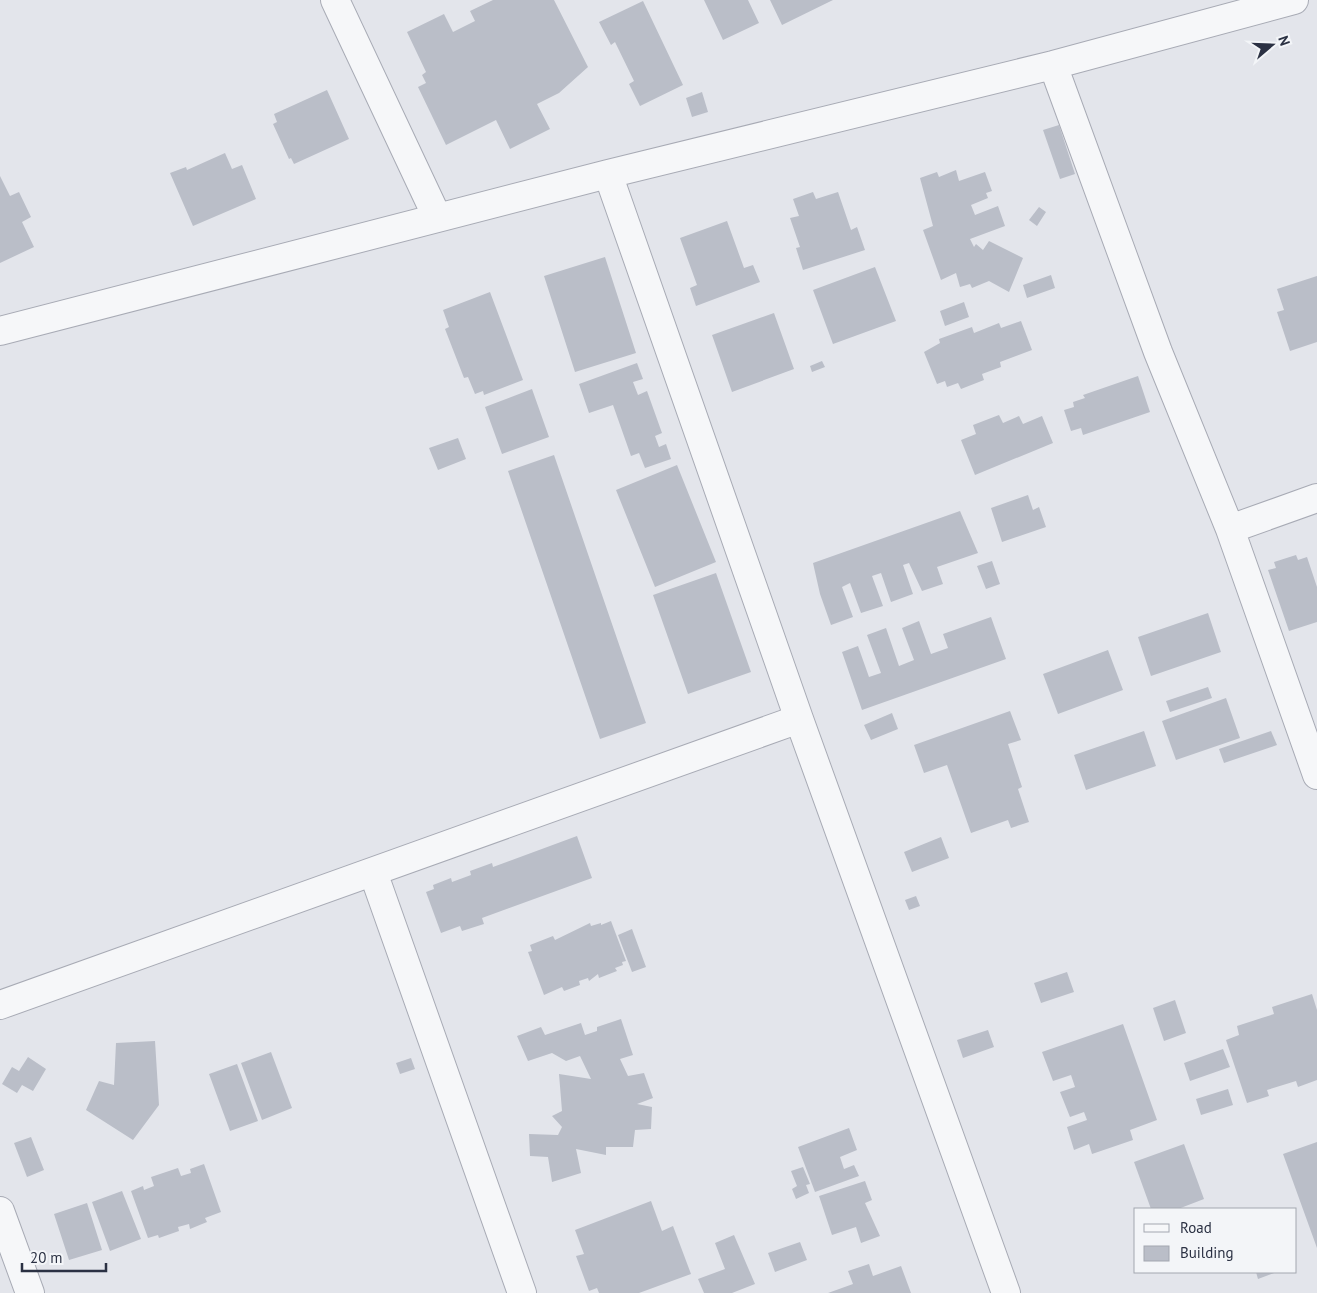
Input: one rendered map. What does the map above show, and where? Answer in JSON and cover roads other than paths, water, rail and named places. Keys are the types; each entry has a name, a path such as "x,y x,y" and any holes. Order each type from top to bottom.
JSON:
{"street":[{"path":"335,0 438,218"},
{"path":"0,331 608,174 1052,66 1294,0"},
{"path":"1052,66 1158,352 1230,529 1317,775"},
{"path":"608,174 798,719 1006,1293"},
{"path":"1230,529 1317,498"},
{"path":"0,1005 798,719"},
{"path":"373,872 522,1293"},
{"path":"0,1211 30,1293"}]}
